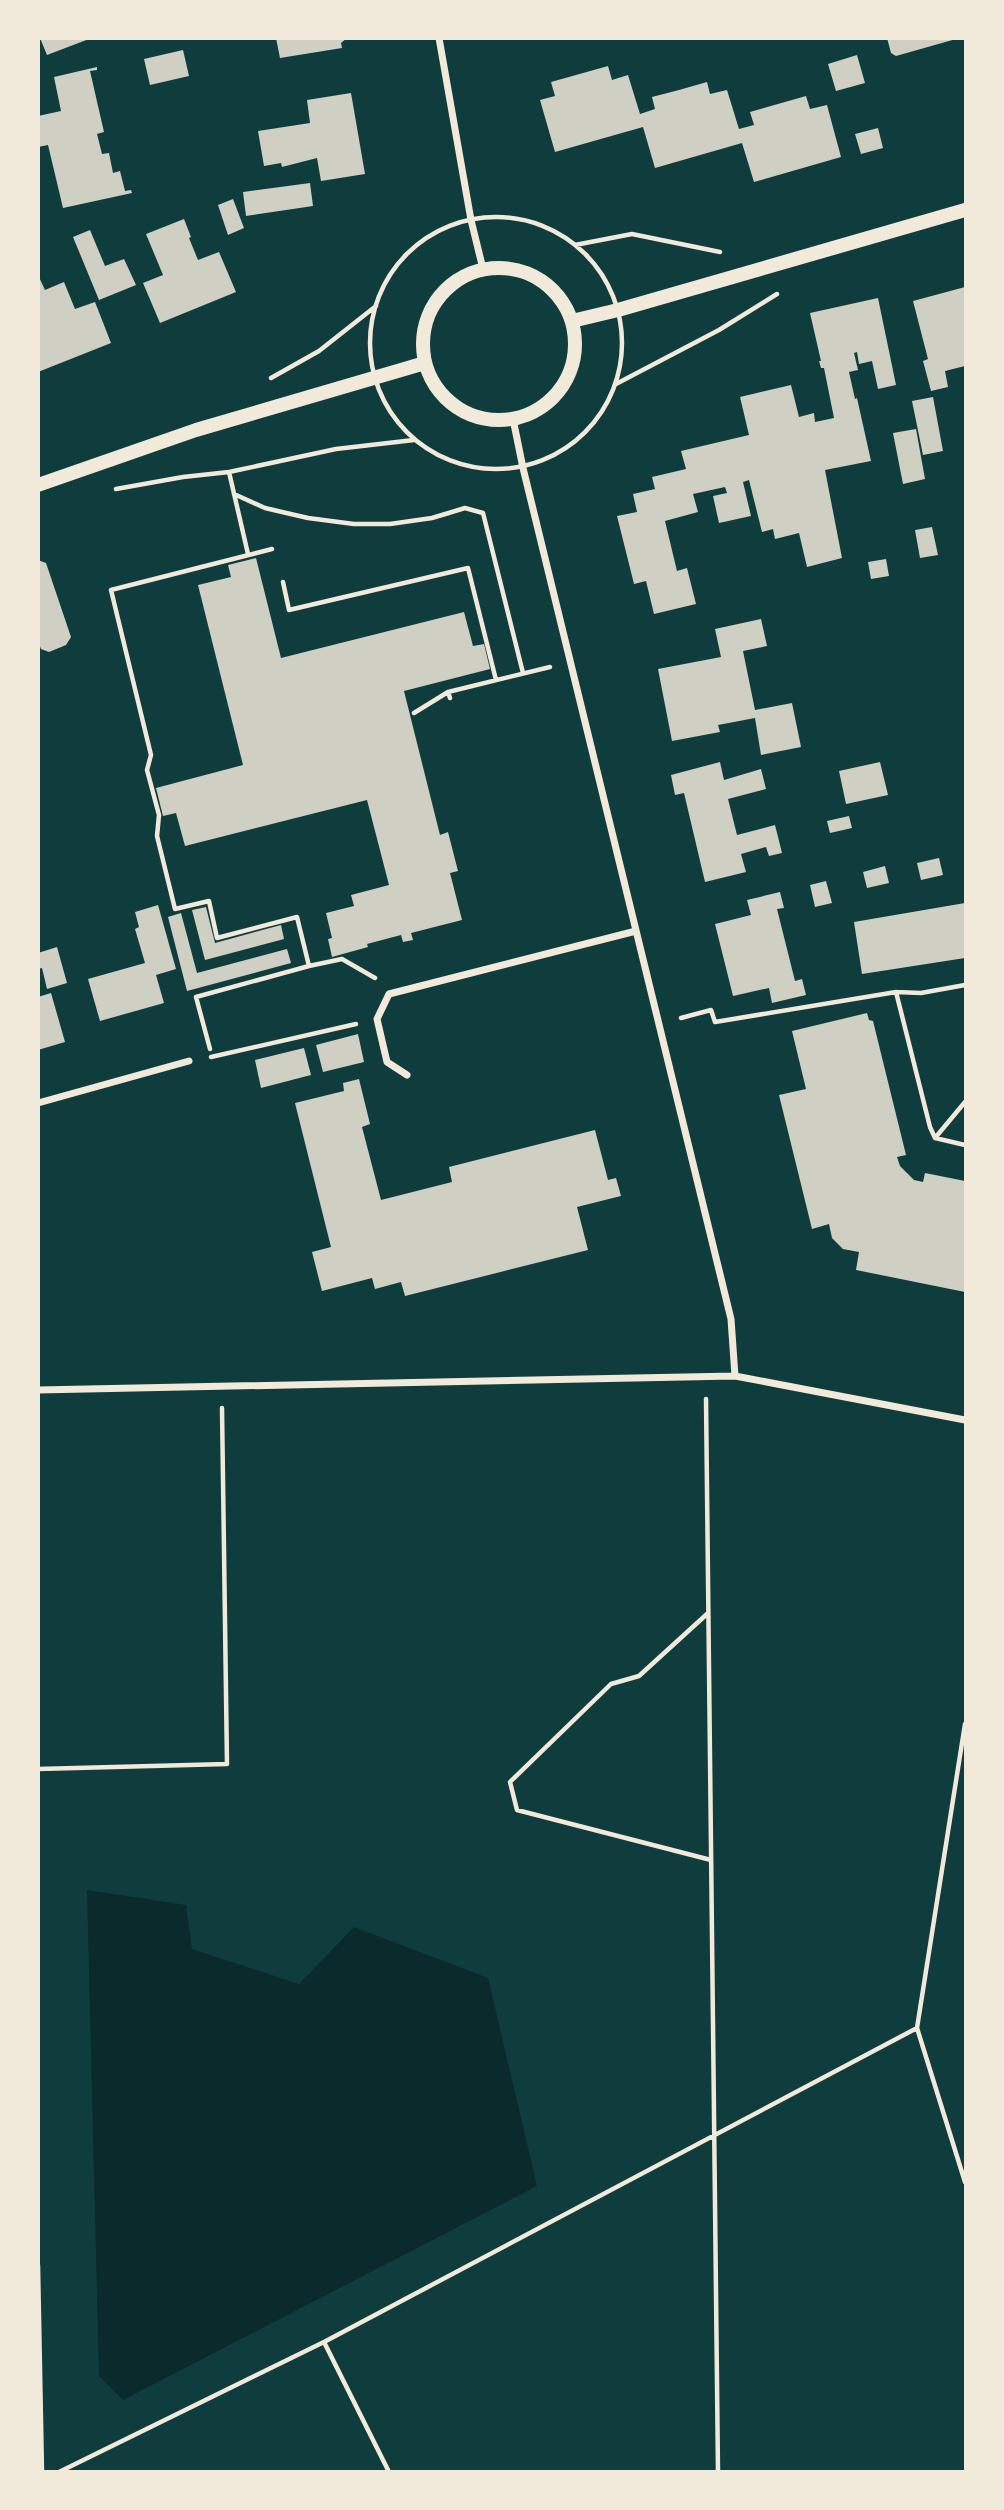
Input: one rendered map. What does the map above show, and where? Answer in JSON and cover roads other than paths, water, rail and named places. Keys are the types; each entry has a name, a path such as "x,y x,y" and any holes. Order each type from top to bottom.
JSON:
{"main road":[{"path":"572,321 965,210"},
{"path":"503,267 526,272 546,283 561,299 572,321 575,349 568,375 554,397 537,410 513,419 492,420 471,415 453,405 438,391 425,363 423,332 427,317 439,296 456,280 483,268 503,267"},
{"path":"38,485 196,430 425,363"}],"street":[{"path":"439,38 471,220 483,268"},
{"path":"513,419 731,1319 735,1376"},
{"path":"407,1075 387,1062 377,1019 388,995 636,931"},
{"path":"38,1103 190,1061"},
{"path":"38,1390 735,1376 965,1420"}],"water":[{"path":"87,1890 186,1905 192,1949 299,1984 354,1927 488,1978 537,2186 123,2400 99,2376"}]}
